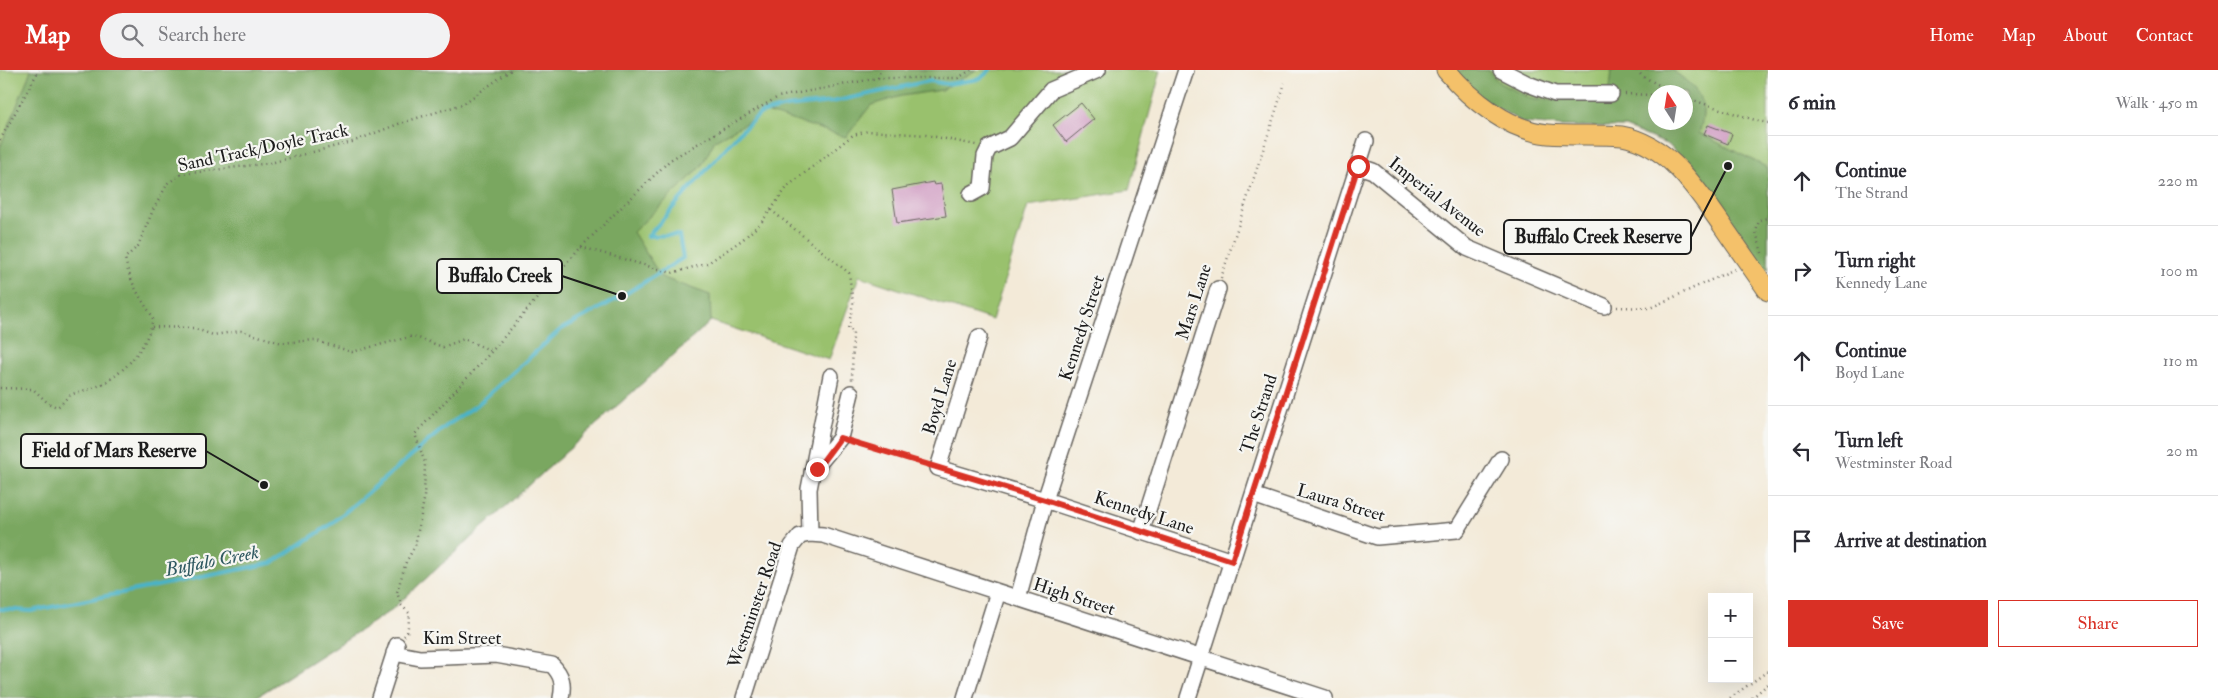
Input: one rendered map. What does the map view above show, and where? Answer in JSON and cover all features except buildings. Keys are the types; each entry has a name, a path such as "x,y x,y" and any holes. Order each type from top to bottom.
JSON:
{"main road":[{"path":"1446,70 1474,99 1517,125 1546,134 1622,136 1632,138 1653,148 1672,163 1697,188 1768,290"}],"street":[{"path":"971,194 982,188 985,156 989,148 1010,138 1051,90 1098,70"},
{"name":"Kennedy Street","path":"1018,598 1045,500 1186,70"},
{"path":"1501,70 1528,84 1555,94 1610,94"},
{"name":"The Strand","path":"1188,698 1366,141"},
{"name":"Imperial Avenue","path":"1358,166 1373,171 1467,248 1604,306"},
{"name":"Mars Lane","path":"1141,532 1218,289"},
{"name":"Boyd Lane","path":"938,468 979,337"},
{"path":"810,534 809,489 831,376"},
{"path":"812,472 840,438 851,393"},
{"name":"Laura Street","path":"1253,495 1377,537 1457,530 1501,460"},
{"path":"938,468 1045,500"},
{"name":"Kennedy Lane","path":"1045,500 1232,561"},
{"name":"High Street","path":"810,534 823,535 1325,698"},
{"name":"Westminster Road","path":"744,698 792,546 800,536 810,534"},
{"path":"965,698 998,592"},
{"path":"380,698 396,648"},
{"name":"Kim Street","path":"396,648 420,658 496,655 552,666 559,672 563,684 561,698"}],"path":[{"path":"0,140 39,70"},
{"name":"Sand Track/Doyle Track","path":"152,327 153,317 139,297 128,274 125,258 138,246 153,210 168,183 182,174 270,163 352,142 401,123 464,104 511,70"},
{"path":"878,78 880,70"},
{"path":"396,648 407,633 410,614 401,605 397,592 406,562 415,546 424,500 425,463 416,434 492,351 581,248 670,160 778,97 878,78 958,78 971,70"},
{"path":"1636,70 1642,76 1659,85"},
{"name":"Mars Lane","path":"1218,289 1285,83"},
{"path":"1610,94 1648,95"},
{"path":"1693,100 1768,123"},
{"path":"581,248 672,274 708,263 742,240 761,223 788,186 853,135 868,131 926,135 989,148"},
{"path":"771,210 850,273 853,303 848,329 853,331 851,393"},
{"path":"1762,256 1756,232 1759,220 1768,218"},
{"path":"1604,306 1650,308 1739,268"},
{"path":"0,388 33,389 48,403 57,407 63,404 67,397 77,392 92,389 106,382 139,353 152,327 193,328 213,335 241,331 282,343 314,340 352,352 413,336 443,347 464,339 492,351"},
{"path":"840,438 938,468"},
{"path":"1730,698 1768,671"},
{"path":"1752,698 1768,684"}],"green space":[{"path":"0,70 1161,70 1129,190 1028,206 992,320 859,276 829,360 711,321 390,611 255,698 0,698"},
{"path":"31,70 976,70 942,90 901,96 871,105 846,137 766,112 715,140 701,167 633,232 661,277 710,295 711,321 390,611 255,698 0,698 0,148"},
{"path":"1453,70 1768,70 1768,271 1707,188 1669,145 1625,127 1560,126"},
{"path":"1453,70 1488,70 1499,83 1534,100 1609,99 1612,70 1672,70 1691,85 1648,85 1648,130 1693,130 1693,88 1702,104 1702,122 1699,133 1768,168 1768,271 1707,188 1669,145 1625,127 1560,126 1523,123 1481,98"}],"waterway":[{"name":"Buffalo Creek","path":"0,609 31,611 272,563 330,525 446,426 477,405 560,330 622,296 683,258 679,235 648,236 739,133 761,113 786,107 832,102 929,81 947,84 980,79 990,70"}],"place":[{"name":"Buffalo Creek Reserve","path":"1728,166"},
{"name":"Buffalo Creek","path":"622,296"},
{"name":"Field of Mars Reserve","path":"264,485"}],"route":[{"path":"817,469 840,438 1045,500 1232,561 1358,166"}]}
